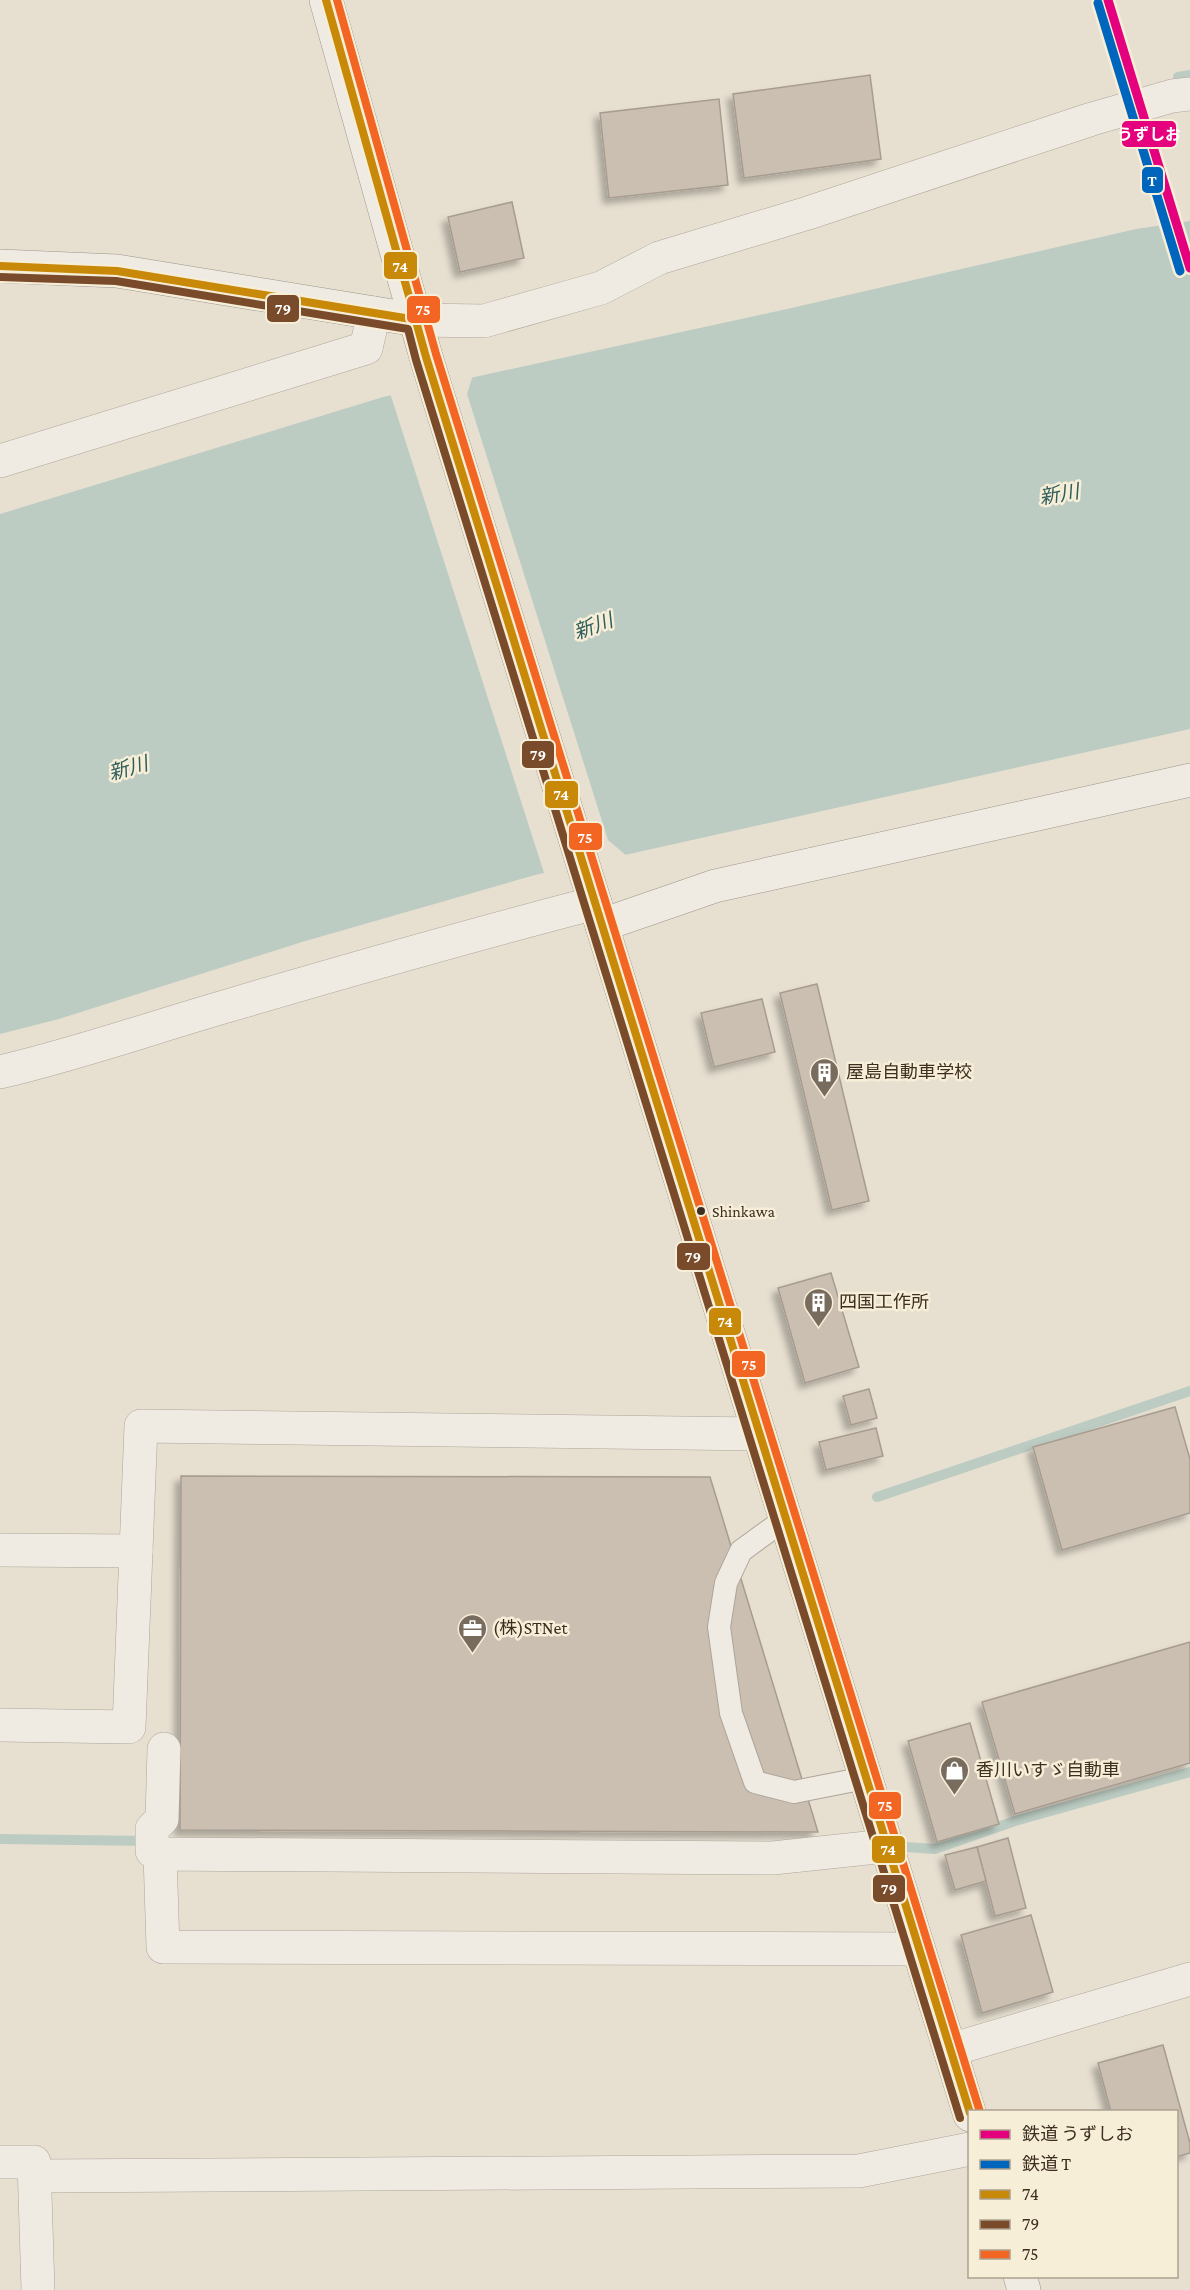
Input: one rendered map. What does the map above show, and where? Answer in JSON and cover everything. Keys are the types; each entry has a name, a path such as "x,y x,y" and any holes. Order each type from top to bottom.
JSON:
{"street":[{"path":"326,0 426,357 968,2112"},
{"path":"0,266 117,271 417,320 484,321 601,288 659,258 808,213 1092,119 1172,96 1190,94"},
{"path":"0,461 366,348 374,313"},
{"path":"0,1072 45,1062 227,1006 595,902 715,886 1190,780"},
{"path":"0,1725 129,1727 141,1426 759,1434"},
{"path":"0,1550 136,1551"},
{"path":"164,1749 162,1819 152,1829 152,1851 160,1854 773,1858 886,1846"},
{"path":"160,1854 163,1947 918,1949"},
{"path":"950,2050 1190,1979"},
{"path":"34,2176 859,2171 968,2149"},
{"path":"0,2162 34,2162 38,2290"}],"lane":[{"path":"785,1519 741,1551 726,1583 719,1627 731,1713 754,1782 794,1792 865,1778"}],"water":[{"name":"新川","path":"1190,221 1190,729 535,875 302,942 59,1019 0,1034 0,514 383,397 787,309 1136,229"}],"pier":[{"path":"473,375 467,394 608,840 628,857 545,876 390,393"}],"building":[{"path":"870,75 881,159 744,178 733,94"},
{"path":"719,99 728,185 609,198 600,113"},
{"path":"512,202 524,258 460,272 448,217"},
{"name":"屋島自動車学校","path":"817,984 869,1201 832,1210 780,993"},
{"path":"762,999 775,1052 714,1067 701,1013"},
{"name":"四国工作所","path":"831,1273 859,1367 805,1383 778,1288"},
{"path":"869,1389 877,1418 851,1425 843,1396"},
{"path":"1175,1407 1190,1459 1190,1513 1062,1550 1033,1447"},
{"path":"876,1428 883,1456 826,1470 819,1442"},
{"name":"(株)STNet","path":"181,1476 710,1477 818,1832 180,1830"},
{"path":"1190,1642 1190,1763 1015,1814 982,1702"},
{"path":"970,1723 999,1824 937,1842 908,1741"},
{"path":"1008,1838 1026,1908 995,1916 977,1847"},
{"path":"977,1847 986,1881 955,1890 945,1855"},
{"path":"1031,1915 1053,1992 982,2013 961,1935"},
{"path":"1163,2045 1190,2143 1190,2153 1178,2156 1178,2110 1110,2110 1098,2063"}],"waterway":[{"path":"1178,77 1190,75"},
{"path":"877,1497 1190,1391"},
{"path":"890,1846 935,1849 1015,1821 1190,1772"},
{"path":"0,1839 149,1841"}],"rail line":[{"name":"うずしお","path":"1108,0 1190,268"},
{"name":"T","path":"1098,3 1180,271"}],"transit line":[{"name":"74","path":"326,0 426,357 969,2110"},
{"name":"75","path":"337,0 436,354 979,2110"},
{"name":"74","path":"0,266 117,271 417,320"},
{"name":"79","path":"0,277 116,281 408,329 960,2118"}],"place":[{"name":"屋島自動車学校","path":"825,1098"},
{"name":"Shinkawa","path":"701,1211"},
{"name":"四国工作所","path":"818,1328"},
{"name":"(株)STNet","path":"472,1654"},
{"name":"香川いすゞ自動車","path":"955,1796"}]}
